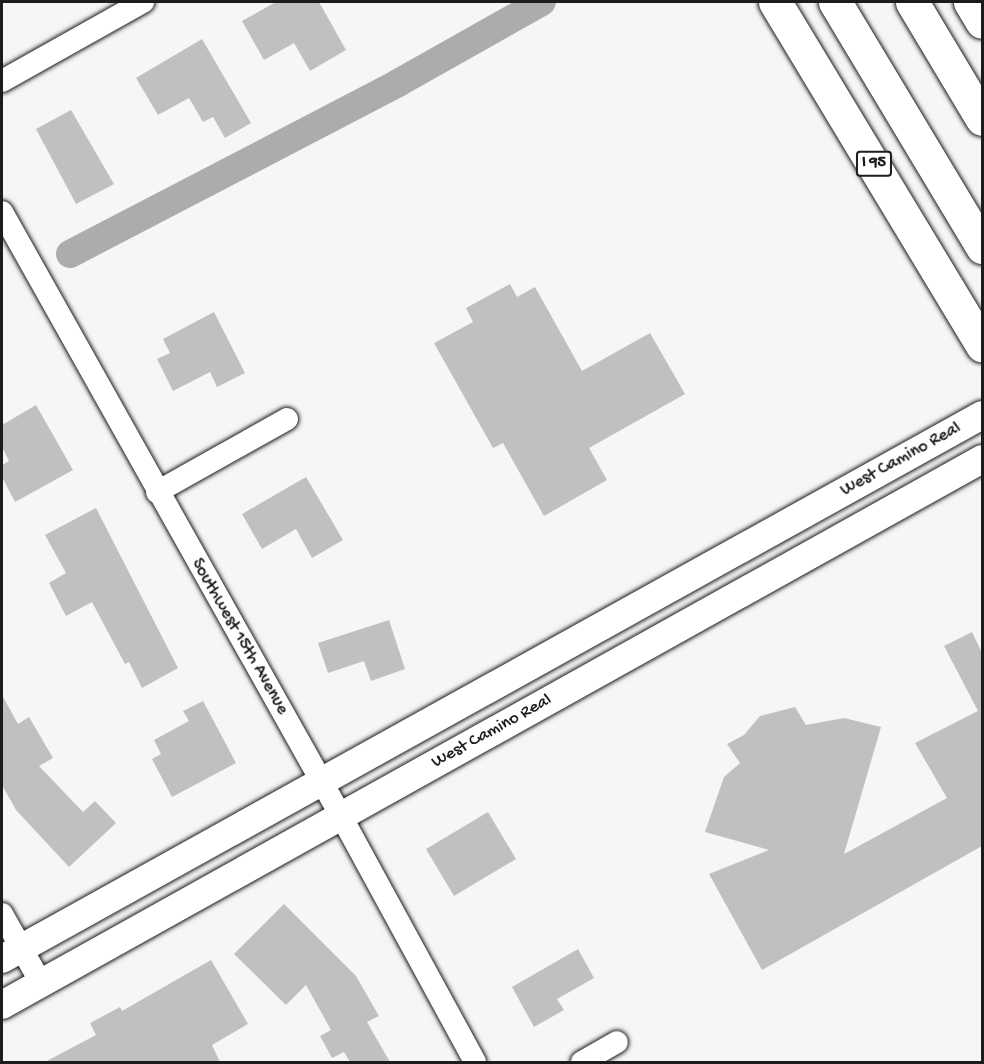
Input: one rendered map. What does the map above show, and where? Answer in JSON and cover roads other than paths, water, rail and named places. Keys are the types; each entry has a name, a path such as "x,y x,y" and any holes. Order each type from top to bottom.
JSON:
{"highway":[{"name":"I 95","path":"775,2 977,336"},
{"path":"835,2 982,247"},
{"path":"912,2 982,118"},
{"path":"970,2 982,22"}],"street":[{"path":"2,81 143,2"},
{"name":"Southwest 15th Avenue","path":"2,212 157,492 341,816 475,1062"},
{"name":"West Camino Real","path":"11,953 982,415"},
{"path":"157,492 287,419"},
{"name":"West Camino Real","path":"2,1005 982,459"},
{"path":"2,915 11,953 41,983"},
{"path":"582,1062 617,1042"}],"waterway":[{"path":"70,254 398,83 542,2"}]}
